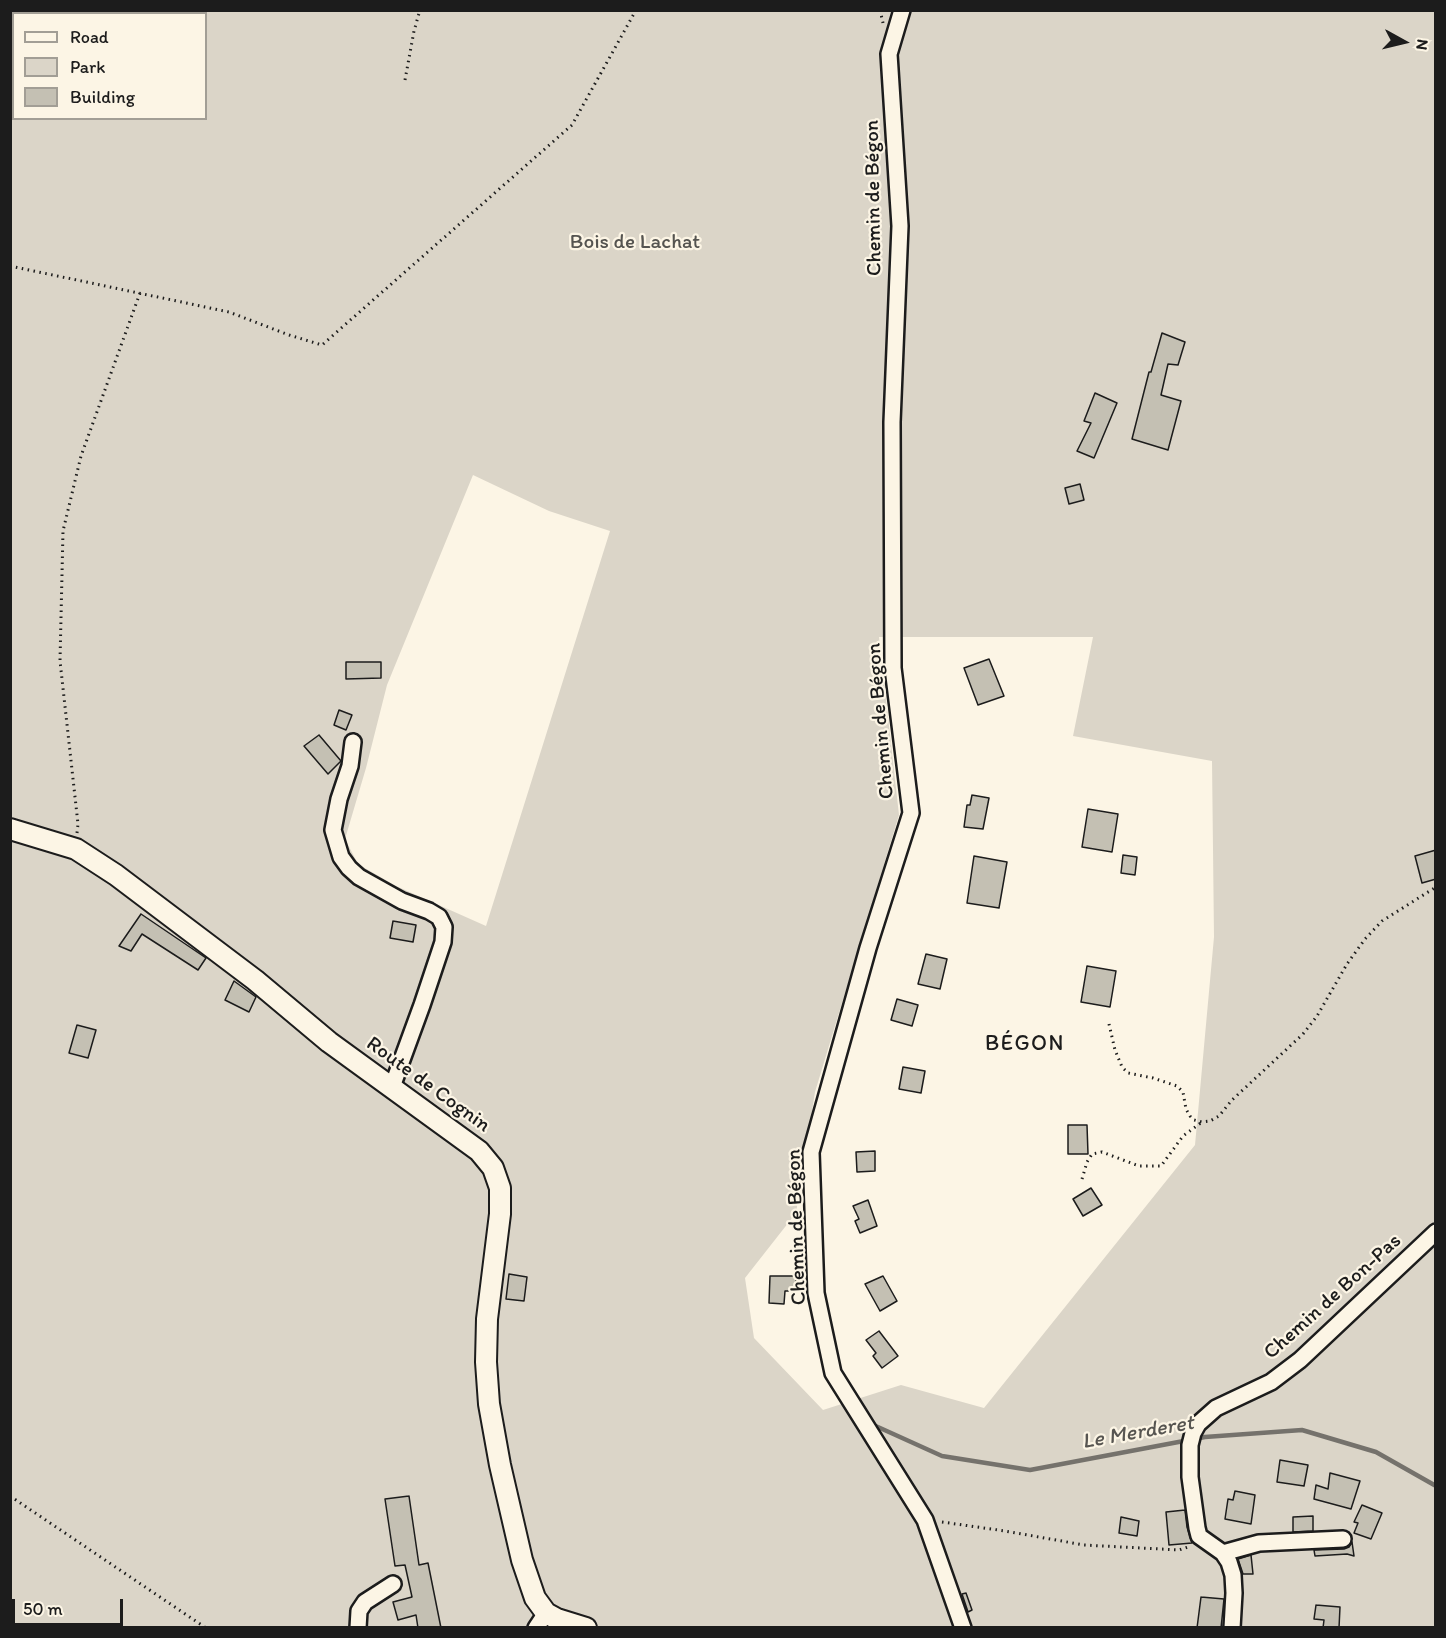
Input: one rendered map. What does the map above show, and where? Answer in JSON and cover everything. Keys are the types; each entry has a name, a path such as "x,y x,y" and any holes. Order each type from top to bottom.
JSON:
{"main road":[{"name":"Route de Cognin","path":"10,829 76,849 116,875 255,980 329,1042 479,1151 493,1168 500,1188 500,1214 487,1319 489,1404 500,1466 522,1560 541,1620 557,1619 586,1628"}],"street":[{"name":"Chemin de Bégon","path":"902,10 889,54 900,226 891,422 893,668 911,813 868,948 811,1152 816,1293 833,1373 925,1520 963,1628"},
{"path":"353,742 350,766 339,799 333,830 341,857 359,877 402,901 429,911 439,917 444,927 443,942 392,1088"},
{"name":"Chemin de Bon-Pas","path":"1233,1628 1233,1575 1229,1563 1222,1553 1199,1536 1197,1528 1190,1477 1192,1439 1198,1424 1216,1408 1271,1382 1300,1360 1436,1232"},
{"path":"1222,1553 1259,1544 1343,1539"},
{"path":"358,1628 359,1611 365,1602 393,1584"}],"path":[{"path":"405,80 420,10"},
{"path":"10,266 229,312 322,345 572,125 636,10"},
{"path":"76,849 78,824 60,661 63,531 81,456 140,293"},
{"path":"1110,1024 1115,1050 1122,1067 1128,1073 1154,1078 1177,1086 1182,1092 1190,1116 1202,1122 1210,1121 1219,1116 1232,1100 1303,1034 1317,1016 1359,948 1382,921 1436,887"},
{"path":"1082,1179 1092,1154 1102,1152 1139,1166 1161,1166 1183,1136 1202,1122"},
{"path":"10,1496 206,1628"},
{"path":"925,1520 1084,1545 1179,1550 1207,1540"}],"green space":[{"name":"Bois de Lachat","path":"11,11 1435,11 1435,1627 11,1628","holes":["473,475 549,511 610,531 486,926 396,886 358,864 345,839 387,685","879,637 1093,637 1073,736 1212,761 1214,937 1195,1145 984,1408 901,1385 823,1410 754,1338 745,1278 796,1213 815,1092 899,815"]}],"building":[{"path":"1162,333 1185,342 1178,365 1168,364 1161,395 1181,401 1168,450 1132,439 1149,372 1151,372"},
{"path":"1095,393 1117,403 1094,458 1077,451 1091,423 1084,421"},
{"path":"1080,484 1084,500 1069,504 1065,488"},
{"path":"989,659 1004,696 978,705 964,668"},
{"path":"346,662 381,662 381,678 346,679"},
{"path":"339,710 352,715 346,730 334,725"},
{"path":"319,735 341,761 328,774 304,746"},
{"path":"972,795 989,798 983,829 964,827 967,805 970,805"},
{"path":"1088,809 1118,814 1112,852 1082,847"},
{"path":"1436,850 1436,879 1422,883 1415,856"},
{"path":"1123,855 1137,857 1135,875 1121,873"},
{"path":"974,856 1007,862 999,908 967,903"},
{"path":"141,914 206,958 198,970 142,934 131,951 119,946"},
{"path":"393,921 416,925 413,942 390,938"},
{"path":"926,954 947,959 940,989 918,984"},
{"path":"1087,966 1116,971 1110,1007 1081,1002"},
{"path":"234,981 256,997 249,1012 225,1000"},
{"path":"897,999 918,1005 912,1026 891,1020"},
{"path":"77,1025 96,1030 88,1058 69,1053"},
{"path":"903,1067 925,1071 921,1093 899,1089"},
{"path":"1068,1125 1087,1125 1088,1154 1068,1154"},
{"path":"875,1151 875,1171 857,1172 856,1152"},
{"path":"1091,1188 1102,1205 1083,1216 1073,1199"},
{"path":"868,1200 877,1226 860,1233 855,1221 859,1219 853,1206"},
{"path":"509,1274 527,1277 524,1301 506,1299"},
{"path":"770,1276 796,1276 796,1291 785,1291 784,1304 769,1303"},
{"path":"883,1276 897,1301 880,1311 865,1284"},
{"path":"879,1331 898,1356 882,1368 873,1356 876,1353 866,1340"},
{"path":"1280,1460 1308,1465 1304,1486 1277,1482"},
{"path":"1330,1473 1360,1481 1351,1509 1314,1499 1316,1485 1328,1489"},
{"path":"1235,1491 1255,1495 1251,1524 1225,1519 1228,1499 1233,1500"},
{"path":"409,1496 419,1565 428,1563 441,1628 418,1628 416,1615 398,1620 393,1602 412,1597 405,1565 395,1566 385,1499"},
{"path":"1362,1505 1382,1513 1371,1539 1354,1533 1358,1523 1354,1522"},
{"path":"1185,1510 1192,1543 1169,1545 1166,1512"},
{"path":"1313,1516 1313,1531 1293,1532 1293,1517"},
{"path":"1121,1517 1139,1521 1137,1536 1119,1533"},
{"path":"1352,1542 1354,1556 1347,1554 1315,1556 1314,1550 1344,1549"},
{"path":"1251,1555 1253,1574 1243,1574 1238,1559"},
{"path":"966,1593 972,1610 968,1612 962,1594"},
{"path":"1201,1597 1224,1599 1221,1628 1197,1628"},
{"path":"1316,1605 1340,1607 1339,1628 1323,1628 1324,1620 1314,1619"}],"waterway":[{"name":"Le Merderet","path":"869,1423 942,1456 1030,1470 1205,1437 1302,1430 1376,1452 1436,1486"}],"district":[{"name":"BÉGON","path":"1025,1044"}]}
